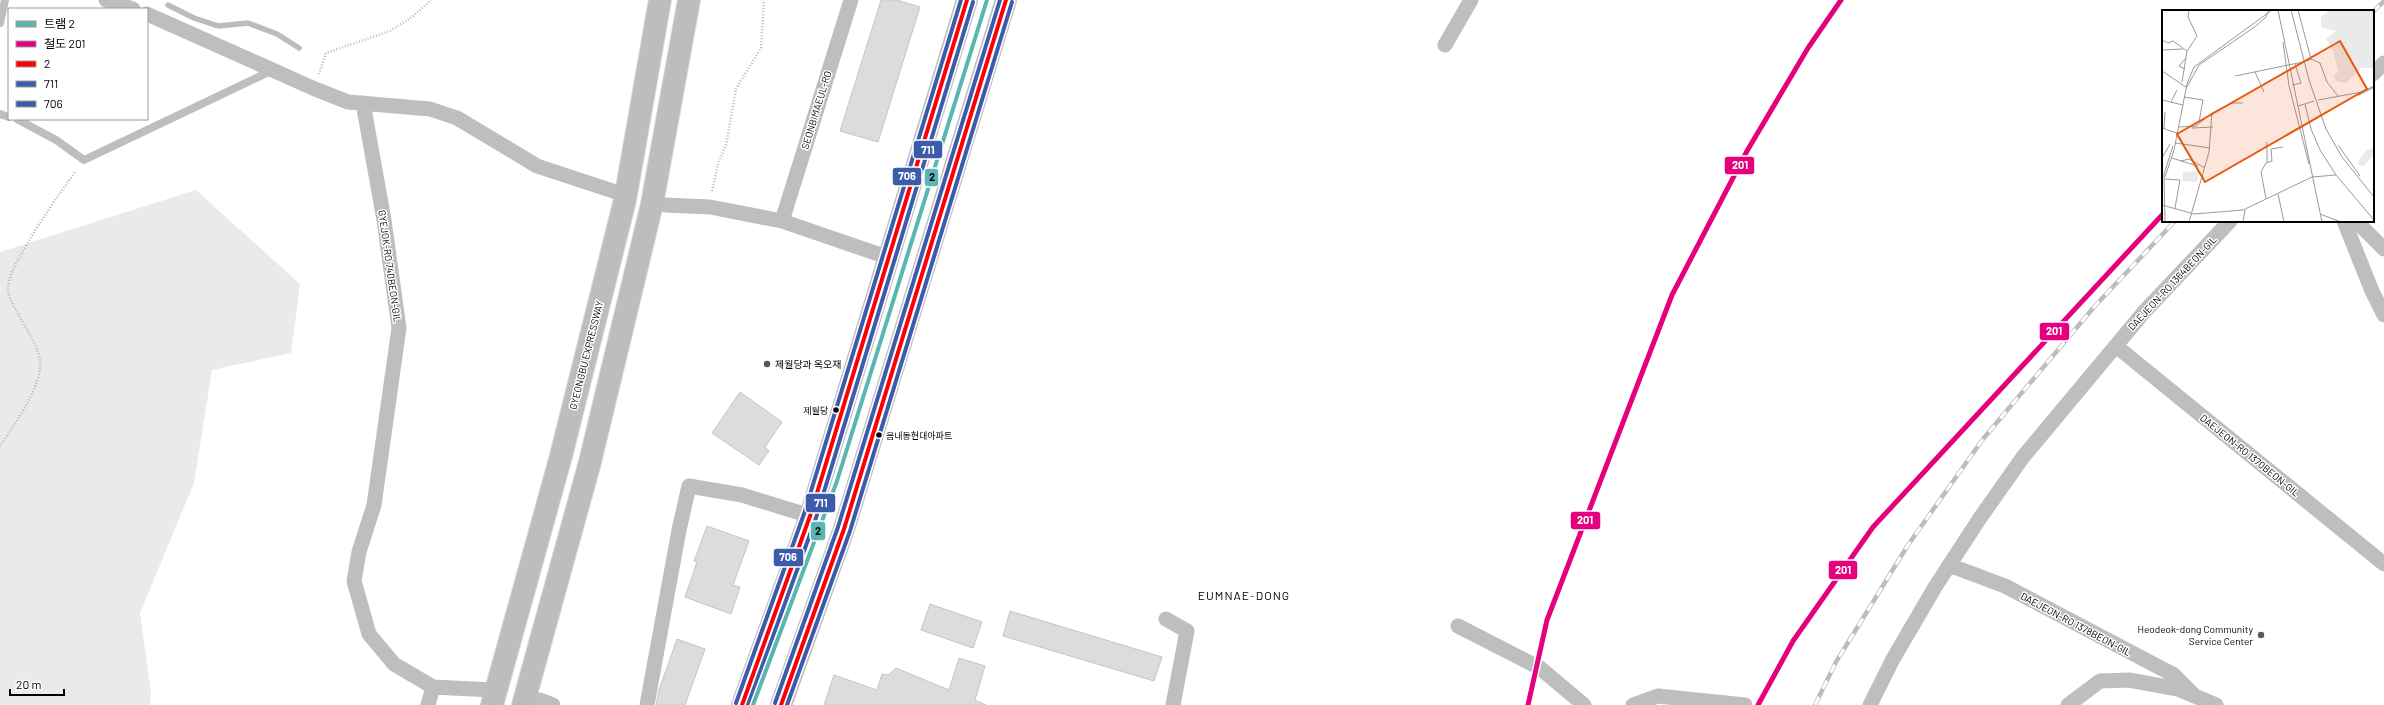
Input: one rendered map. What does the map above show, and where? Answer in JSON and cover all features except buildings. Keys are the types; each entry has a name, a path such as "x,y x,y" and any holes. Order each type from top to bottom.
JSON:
{"highway":[{"name":"GYEONGBU EXPRESSWAY","path":"492,698 561,456 625,200 660,0"},
{"path":"539,703 590,462 652,204 689,0"}],"main road":[{"path":"742,705 810,516 887,257 967,0"},
{"path":"781,705 844,529 1006,0"}],"street":[{"path":"106,0 130,8"},
{"name":"SEONBIMAEUL-RO","path":"782,221 851,0"},
{"path":"1445,45 1471,0"},
{"path":"148,14 315,89 348,102 430,109 457,118 537,166 616,192"},
{"path":"2374,73 2384,63"},
{"name":"GYEJOK-RO 740BEON-GIL","path":"363,103 384,220 399,328 374,506 359,552 354,581 369,634 394,664 433,687"},
{"path":"666,205 710,207 782,221 887,257"},
{"name":"DAEJEON-RO 1364BEON-GIL","path":"1870,705 1893,659 1949,565 2024,457 2144,312 2229,222"},
{"path":"2344,222 2372,291 2384,315"},
{"path":"2357,222 2384,249"},
{"name":"DAEJEON-RO 1370BEON-GIL","path":"2116,346 2384,564"},
{"path":"647,705 679,530 689,486 742,495 810,516"},
{"name":"DAEJEON-RO 1378BEON-GIL","path":"1949,565 2005,586 2174,675 2195,696"},
{"path":"1166,619 1187,631 1173,705"},
{"path":"1458,626 1540,668 1584,705"},
{"name":"DAEJEON-RO 1378BEON-GIL","path":"2068,705 2100,681 2130,680 2178,689 2216,705"},
{"path":"428,705 433,687 492,698"},
{"path":"1634,705 1658,696 1745,705"}],"lane":[{"path":"0,23 5,0"},
{"path":"19,120 56,140 84,160 273,70"}],"path":[{"path":"315,89 326,53 390,32 412,17 431,0"},
{"path":"710,207 718,164 726,145 736,89 761,48 764,0"},
{"path":"0,446 21,416 36,379 40,361 35,347 10,298 9,280 54,201 84,160"}],"shaded area":[{"path":"196,190 300,284 291,353 212,370 194,483 140,613 151,693 150,705 0,705 0,252"}],"waterway":[{"path":"168,5 194,18 218,26 248,23 277,34 299,48"}],"tunnel":[{"path":"492,690 534,699"}],"railway":[{"path":"2374,11 2384,1"},
{"path":"1815,705 1836,662 1908,545 1983,439 2094,307 2174,222"}],"tram line":[{"name":"2","path":"753,705 837,481 987,0"}],"rail line":[{"name":"201","path":"1528,705 1547,620 1672,295 1747,151 1808,48 1841,0"},
{"name":"201","path":"1758,705 1793,641 1873,527 2162,215"}],"transit line":[{"name":"706","path":"736,703 804,514 961,0"},
{"name":"2","path":"742,705 810,516 967,0"},
{"name":"706","path":"775,703 838,527 1000,0"},
{"name":"2","path":"781,705 844,529 1006,0"},
{"name":"711","path":"748,705 816,518 973,2"},
{"name":"711","path":"787,705 850,531 1012,2"}],"place":[{"name":"제월당과 옥오재","path":"767,364"},
{"name":"제월당","path":"836,410"},
{"name":"읍내동현대아파트","path":"879,435"},
{"name":"Heodeok-dong Community Service Center","path":"2261,635"}],"district":[{"name":"EUMNAE-DONG","path":"1244,595"}]}
